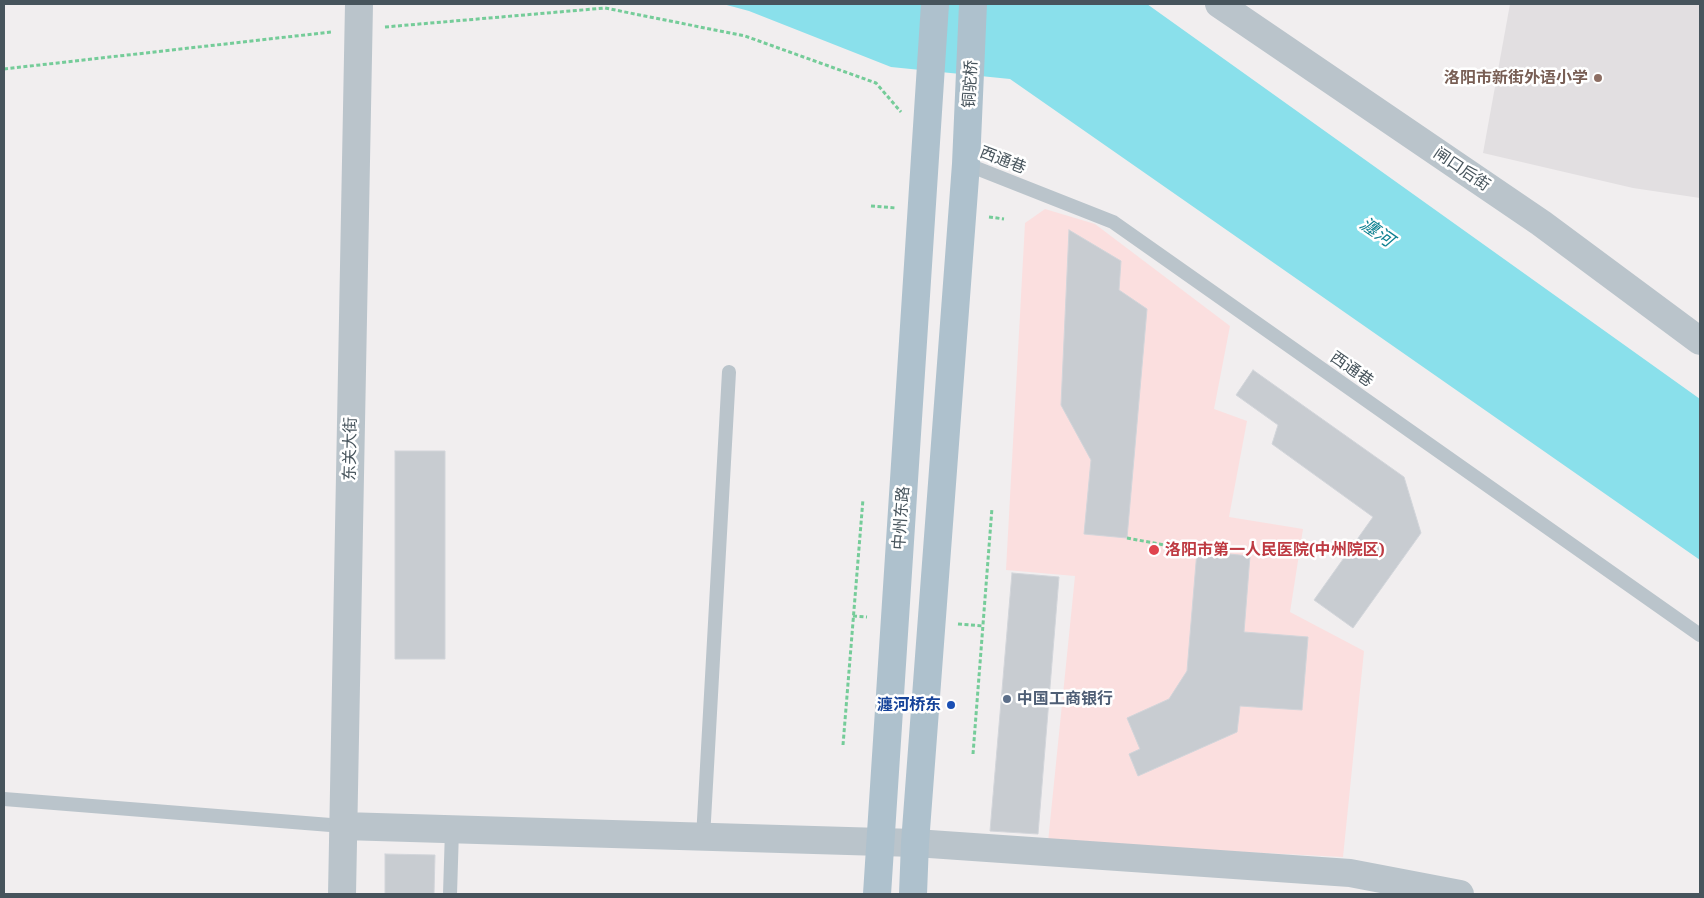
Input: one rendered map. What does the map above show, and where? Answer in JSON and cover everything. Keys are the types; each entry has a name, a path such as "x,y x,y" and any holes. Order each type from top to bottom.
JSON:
{"main road":[{"path":"928,143 935,4"},
{"name":"铜驼桥","path":"966,164 973,4"},
{"name":"中州东路","path":"877,894 878,844 928,143"},
{"path":"913,894 915,843 966,164"}],"street":[{"name":"闸口后街","path":"1219,4 1541,223 1700,341"},
{"name":"东关大街","path":"342,894 359,17"},
{"path":"343,826 878,844 915,843 1350,873 1460,894"}],"lane":[{"name":"西通巷","path":"966,164 1112,222 1700,635"},
{"path":"702,838 729,372"},
{"path":"4,798 343,826"},
{"path":"450,894 452,830"}],"path":[{"path":"4,69 359,17 605,8 745,36 876,83 928,143"},
{"path":"843,745 863,499"},
{"path":"973,754 992,508"},
{"path":"1127,538 1197,551"}],"shaded area":[{"name":"洛阳市新街外语小学","path":"1510,4 1700,4 1700,198 1633,188 1483,153"},
{"name":"洛阳市第一人民医院(中州院区)","path":"1045,209 1095,224 1230,326 1214,409 1247,421 1229,517 1303,529 1290,612 1364,651 1343,857 1048,842 1075,576 1006,570 1025,223"}],"water":[{"name":"瀍河","path":"723,4 1147,4 1700,399 1700,560 1010,79 891,67 749,11"}],"building":[{"path":"1069,230 1121,261 1119,290 1147,309 1127,538 1084,534 1091,460 1061,405"},
{"path":"1253,370 1404,477 1421,533 1353,628 1314,600 1373,517 1272,444 1278,425 1236,395"},
{"path":"395,451 445,451 445,659 395,659"},
{"path":"1197,551 1250,556 1244,632 1308,637 1302,710 1240,706 1237,732 1138,776 1129,754 1140,749 1127,718 1169,699 1187,671"},
{"path":"1012,573 1059,577 1038,834 990,831"},
{"path":"385,854 435,855 434,894 385,894"}],"place":[{"name":"洛阳市新街外语小学","path":"1598,78"},
{"name":"洛阳市第一人民医院(中州院区)","path":"1154,550"},
{"name":"中国工商银行","path":"1007,699"},
{"name":"瀍河桥东","path":"951,705"}]}
